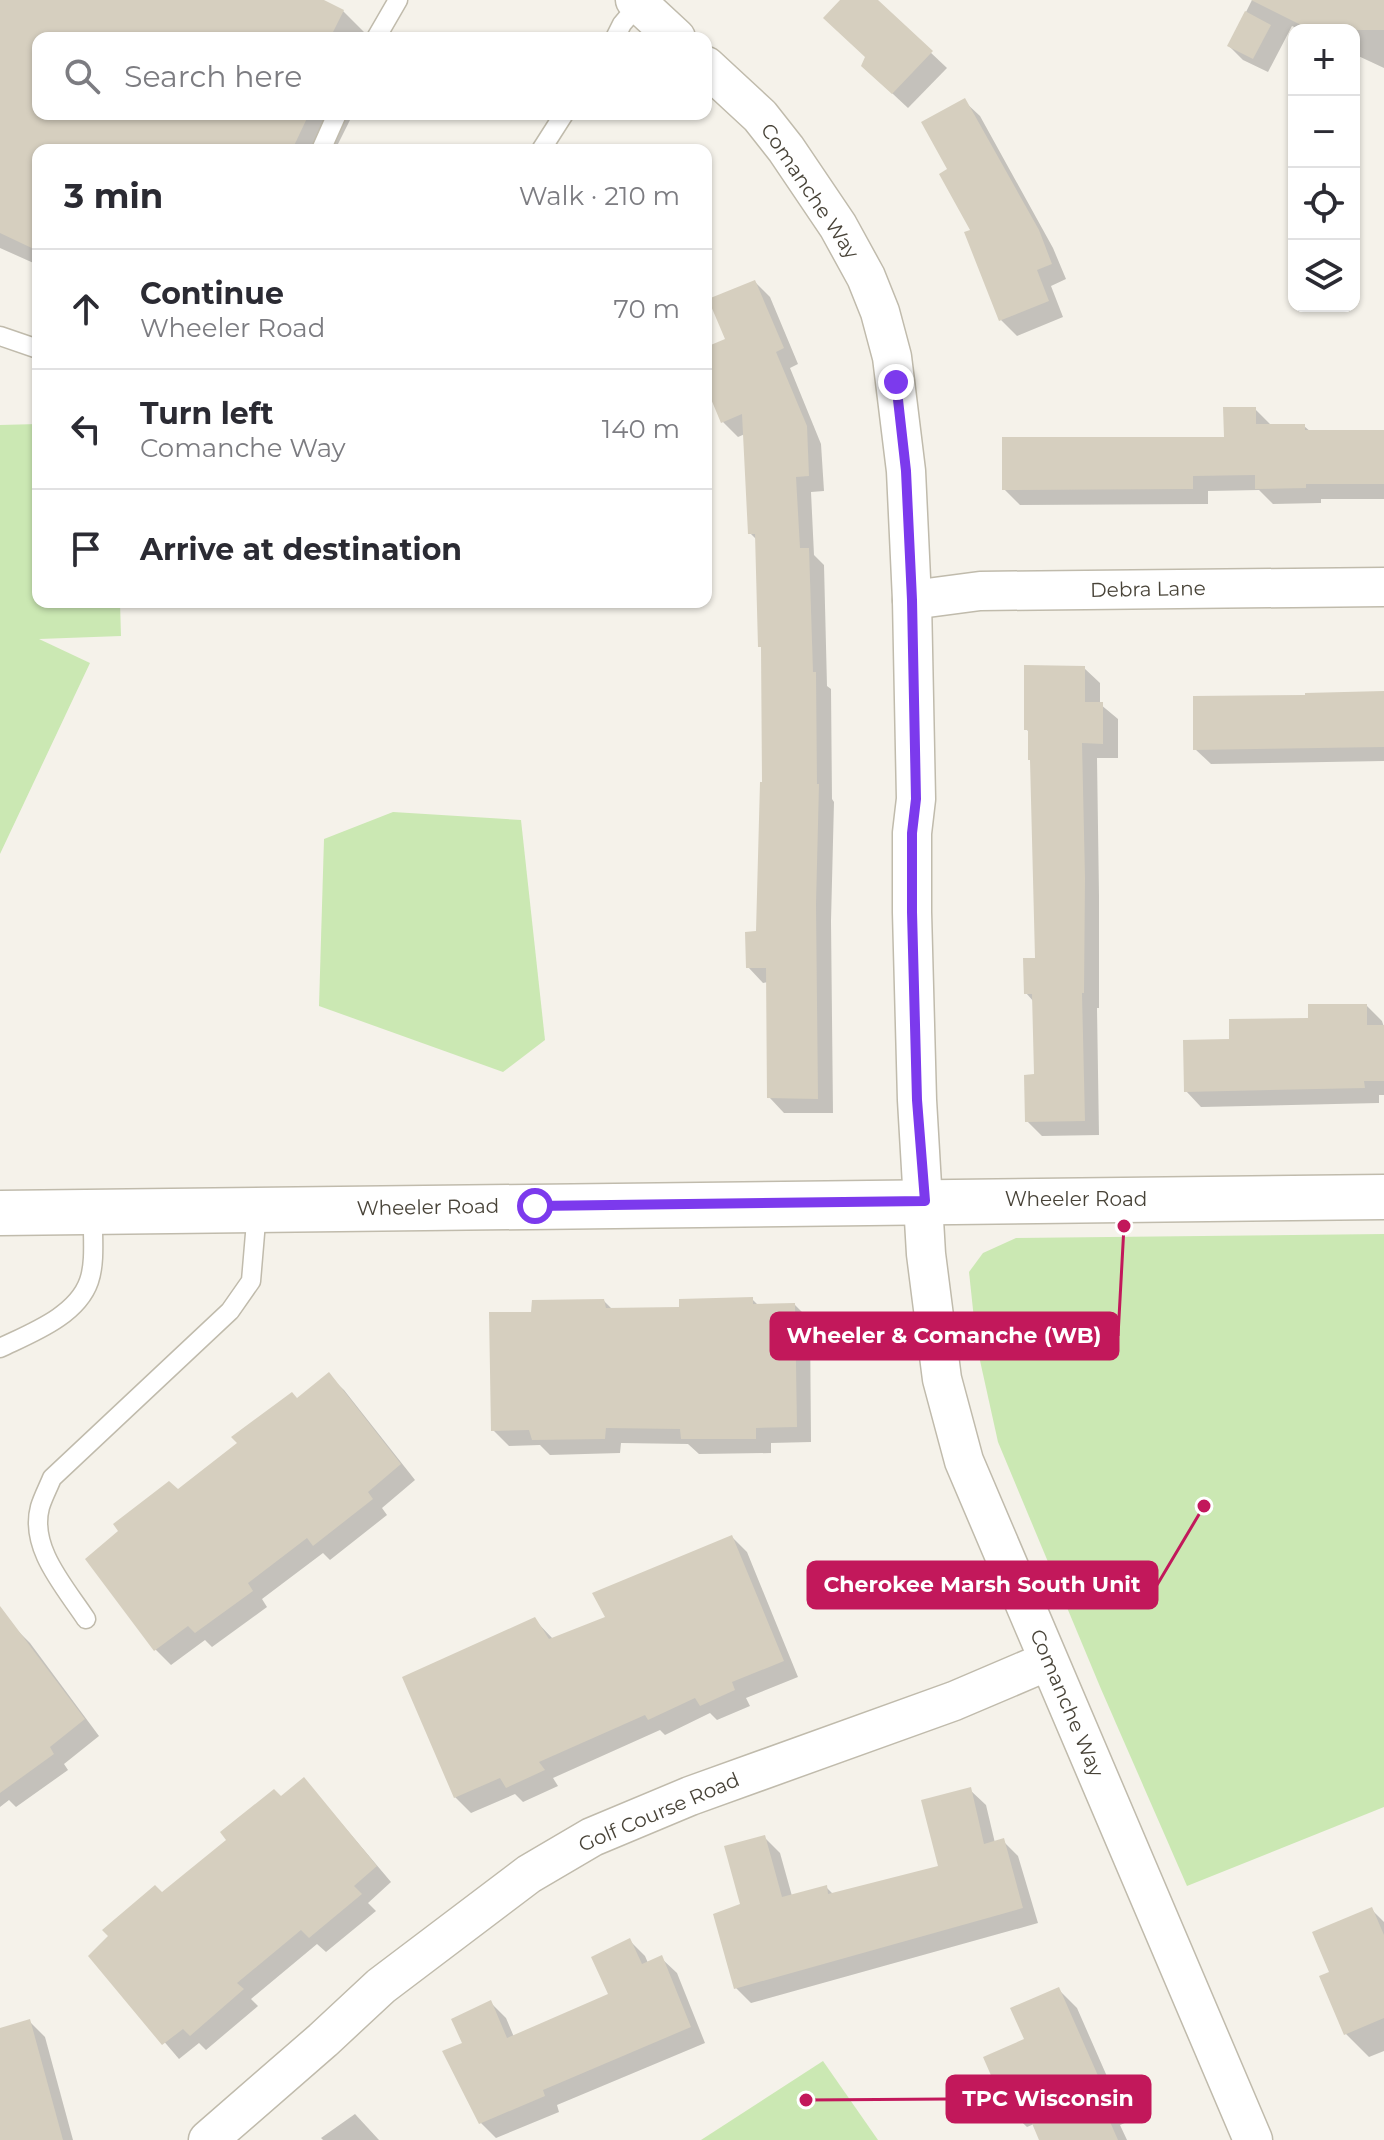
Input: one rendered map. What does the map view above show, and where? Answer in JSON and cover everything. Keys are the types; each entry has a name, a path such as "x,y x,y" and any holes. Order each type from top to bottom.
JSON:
{"street":[{"path":"637,2 670,32"},
{"name":"Comanche Way","path":"712,72 760,116 838,226 866,277 880,312 892,357 906,471 912,600 916,799 912,833 912,912 917,1100 926,1254 942,1379 956,1434 964,1461 1048,1661 1253,2140"},
{"name":"Debra Lane","path":"912,600 980,591 1384,587"},
{"name":"Wheeler Road","path":"0,1213 1384,1197"},
{"name":"Golf Course Road","path":"208,2140 381,1986 529,1874 592,1837 690,1796 954,1701 1048,1661"}],"lane":[{"path":"379,32 398,0"},
{"path":"618,32 637,2"},
{"path":"324,144 334,120"},
{"path":"545,144 560,120"},
{"path":"0,336 32,347"},
{"path":"86,1619 54,1571 38,1535 39,1508 52,1478 230,1311 251,1281 257,1210"},
{"path":"0,1348 58,1318 84,1291 90,1279 93,1212"}],"green space":[{"path":"32,424 32,608 120,608 121,636 39,639 90,663 0,854 0,425"},
{"path":"393,812 521,820 545,1040 503,1072 319,1006 324,839"},
{"path":"1384,1234 1384,1807 1187,1886 998,1442 977,1347 969,1272 983,1253 1016,1238"},
{"path":"823,2061 878,2140 701,2140"}],"building":[{"path":"0,0 324,0 344,10 333,32 32,32 32,120 306,120 295,144 32,144 32,248 0,233"},
{"path":"840,0 878,0 933,51 892,94 861,66 865,57 823,18"},
{"path":"1251,0 1384,0 1384,30 1360,30 1360,24 1299,24"},
{"path":"1245,11 1271,25 1253,59 1227,46"},
{"path":"965,98 1039,230 1052,264 1037,270 1049,301 999,321 964,232 970,230 939,174 947,169 921,122"},
{"path":"755,280 784,348 776,352 807,426 809,476 796,477 800,548 809,548 813,672 816,672 819,784 816,904 818,1099 767,1098 766,968 746,968 745,932 756,931 762,782 761,647 758,647 755,534 748,534 742,414 721,423 712,401 712,344 725,339 712,308 712,297"},
{"path":"1223,407 1256,407 1256,424 1305,424 1305,430 1384,430 1384,484 1306,484 1306,488 1255,489 1255,475 1193,476 1193,489 1002,490 1002,437 1224,437"},
{"path":"1024,665 1085,666 1085,702 1103,702 1103,744 1082,743 1085,1121 1025,1122 1024,1075 1034,1074 1032,994 1024,994 1023,958 1035,958 1030,760 1028,730 1024,730"},
{"path":"1384,691 1384,747 1193,750 1193,696"},
{"path":"1308,1004 1367,1004 1367,1025 1384,1025 1384,1081 1364,1081 1365,1088 1184,1092 1183,1040 1229,1039 1229,1019 1308,1018"},
{"path":"753,1297 753,1304 795,1303 797,1427 756,1428 756,1439 681,1439 680,1429 606,1428 605,1439 532,1440 529,1430 491,1431 489,1312 531,1312 532,1300 604,1299 606,1308 679,1307 679,1299"},
{"path":"329,1372 401,1464 368,1492 373,1499 313,1546 307,1538 248,1583 253,1591 195,1633 188,1626 154,1651 85,1559 118,1531 113,1524 169,1481 178,1489 237,1443 231,1437 292,1392 297,1398"},
{"path":"732,1535 784,1661 732,1682 735,1690 700,1706 695,1698 648,1720 645,1715 539,1762 545,1770 506,1788 500,1778 454,1798 402,1677 535,1617 549,1639 605,1617 592,1593"},
{"path":"0,1606 85,1719 50,1747 54,1754 0,1793"},
{"path":"304,1777 377,1866 354,1886 362,1894 309,1938 301,1930 237,1983 244,1989 190,2036 183,2029 162,2045 88,1956 108,1936 102,1930 155,1885 162,1892 226,1840 220,1832 274,1789 281,1796"},
{"path":"971,1787 984,1844 1004,1838 1023,1908 734,1989 713,1914 740,1904 724,1846 765,1835 782,1897 827,1885 828,1894 938,1866 921,1800"},
{"path":"1372,1907 1384,1935 1384,2018 1344,2035 1319,1976 1329,1972 1312,1932"},
{"path":"630,1938 642,1964 662,1955 691,2027 543,2090 545,2096 479,2124 442,2051 462,2043 451,2019 491,2000 507,2038 608,1994 591,1957"},
{"path":"1059,1987 1110,2103 1103,2106 1118,2140 1039,2140 1023,2102 1006,2110 983,2057 1024,2039 1010,2008"},
{"path":"30,2019 63,2140 0,2140 0,2028"}],"place":[{"name":"Wheeler & Comanche (WB)","path":"1124,1226"},
{"name":"Cherokee Marsh South Unit","path":"1204,1506"},
{"name":"TPC Wisconsin","path":"806,2100"}],"route":[{"path":"535,1206 925,1201 917,1100 912,912 912,833 916,799 912,600 906,471 896,382"}]}
